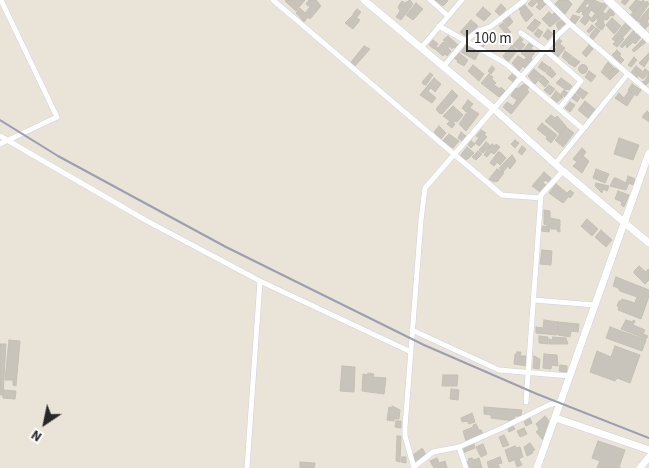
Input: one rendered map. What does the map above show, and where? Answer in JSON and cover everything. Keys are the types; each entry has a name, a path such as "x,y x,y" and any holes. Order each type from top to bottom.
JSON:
{"main road":[{"path":"608,0 649,38"}],"street":[{"path":"0,144 56,117 1,0"},
{"path":"274,0 502,195 541,198"},
{"path":"364,0 649,243"},
{"path":"430,0 448,16"},
{"path":"421,48 462,0"},
{"path":"444,67 465,41 478,31 490,28 525,0"},
{"path":"546,0 627,75 649,92"},
{"path":"562,401 549,405 459,447 433,452 414,467 405,436 412,330 425,188 545,50 570,24"},
{"path":"440,26 504,63 583,129"},
{"path":"521,33 545,50 581,81 559,109"},
{"path":"555,164 627,75"},
{"path":"0,136 147,221 260,281 411,352"},
{"path":"537,468 625,222 647,167 649,153"},
{"path":"526,402 541,196 563,171"},
{"path":"247,468 260,281"},
{"path":"534,300 595,305"},
{"path":"412,330 499,370 570,376"},
{"path":"556,418 649,450"},
{"path":"459,447 466,468"},
{"path":"640,468 649,457"}],"building":[{"path":"286,0 305,0 296,11"},
{"path":"309,0 316,0 321,6 310,19 308,17 304,22 296,13 300,8 305,13 310,7 306,4"},
{"path":"410,0 413,4 401,20 396,17 400,11 398,7 402,1 405,3"},
{"path":"435,0 447,0 448,1 443,6"},
{"path":"532,0 536,3 532,7 528,4"},
{"path":"534,0 542,0 546,4 540,10 536,7 539,4"},
{"path":"559,0 568,0 572,4 565,14 555,4"},
{"path":"585,0 594,0 590,5 587,3 585,7 587,8 583,13 581,11 579,13 576,12"},
{"path":"594,0 603,4 595,13 591,10 588,15 591,18 585,25 580,21 584,16 582,14"},
{"path":"629,0 625,5 621,2"},
{"path":"636,0 642,2 633,12 629,8"},
{"path":"643,0 649,4 637,21 630,16"},
{"path":"605,2 608,5 601,14 599,13 599,16 593,22 590,20"},
{"path":"416,3 423,9 413,20 406,15"},
{"path":"501,4 506,9 500,16 495,11"},
{"path":"525,5 533,15 526,22 519,9"},
{"path":"483,7 491,14 484,21 476,15"},
{"path":"611,7 615,10 613,13 615,14 611,15 607,20 605,19 603,22 605,25 602,30 598,28 595,24 597,20 602,12 606,14"},
{"path":"649,8 649,19 647,21 649,25 645,29 638,21"},
{"path":"357,9 361,12 357,17 353,14"},
{"path":"549,12 552,15 555,12 561,18 550,27 542,19"},
{"path":"353,15 360,20 353,29 345,23"},
{"path":"508,15 513,22 508,27 502,20"},
{"path":"573,15 580,17 575,24 570,20"},
{"path":"612,18 621,26 614,34 606,25"},
{"path":"535,19 541,23 533,32 527,28"},
{"path":"562,19 567,24 559,31 556,24"},
{"path":"471,20 478,26 469,35 467,33 465,36 460,32"},
{"path":"627,21 633,26 623,37 621,35 615,41 612,39"},
{"path":"503,23 511,32 507,35 499,26"},
{"path":"592,25 595,27 589,33 587,31"},
{"path":"596,28 600,31 592,41 589,38"},
{"path":"538,29 543,32 539,38 534,34"},
{"path":"548,29 553,34 548,40 543,36"},
{"path":"634,30 635,35 638,32 642,36 635,44 633,42 627,48 628,42 622,48 620,46"},
{"path":"483,32 491,39 483,47 476,38"},
{"path":"499,34 503,36 505,34 510,40 503,46 495,38"},
{"path":"448,36 458,45 452,49 449,46 448,48 451,51 447,56 445,54 443,56 435,49 444,43 445,41 443,40"},
{"path":"621,36 624,39 617,47 613,44"},
{"path":"520,37 523,40 521,42 525,45 520,51 513,45"},
{"path":"644,38 647,41 634,52 632,50"},
{"path":"559,39 562,41 557,47 554,45"},
{"path":"433,40 438,44 434,49 429,45"},
{"path":"529,43 533,46 531,48 535,52 531,61 521,53"},
{"path":"560,44 565,48 558,57 552,52"},
{"path":"466,45 479,52 475,60 461,52"},
{"path":"512,45 517,51 508,62 503,56"},
{"path":"589,45 593,49 586,57 582,53"},
{"path":"364,46 370,49 355,66 351,62"},
{"path":"617,50 621,54 616,59 612,55"},
{"path":"565,51 572,56 568,62 562,57"},
{"path":"459,53 468,60 464,66 454,58"},
{"path":"649,53 649,59 644,67 639,63"},
{"path":"518,56 524,60 526,58 531,62 525,68 523,66 519,71 512,63"},
{"path":"620,56 624,60 620,64 616,60"},
{"path":"573,57 580,62 575,67 568,63"},
{"path":"634,57 637,60 631,67 628,65"},
{"path":"542,62 549,67 545,72 538,67"},
{"path":"608,62 614,68 610,72 604,67"},
{"path":"583,64 588,69 583,74 578,69"},
{"path":"473,65 484,74 479,81 468,71"},
{"path":"492,66 495,69 491,74 488,71"},
{"path":"636,66 642,71 636,79 630,74"},
{"path":"550,67 556,74 552,78 546,73"},
{"path":"604,68 610,73 615,68 619,71 610,80 601,72"},
{"path":"534,69 542,76 535,84 528,76"},
{"path":"645,69 649,72 643,79 639,76"},
{"path":"589,71 596,76 591,82 585,77"},
{"path":"430,73 433,75 426,85 423,84 422,82"},
{"path":"649,73 649,82 645,86 641,83 644,82"},
{"path":"489,74 496,83 494,85 500,89 501,87 505,91 499,97 481,83"},
{"path":"512,74 516,77 513,82 508,78"},
{"path":"543,76 549,82 545,87 539,81"},
{"path":"434,78 441,84 435,92 431,88 428,91 436,98 432,103 420,95"},
{"path":"561,78 572,86 569,90 556,83"},
{"path":"524,84 529,87 527,90 529,92 511,114 503,107 507,102 513,106 517,100 511,96 513,92"},
{"path":"632,84 641,90 637,96 628,90"},
{"path":"549,85 555,89 550,95 544,90"},
{"path":"580,88 588,93 583,99 576,93"},
{"path":"452,90 458,96 442,114 439,113 436,109"},
{"path":"564,90 568,93 565,97 561,94"},
{"path":"556,91 563,97 556,103 551,98"},
{"path":"629,91 634,95 627,106 615,98 619,93 624,98"},
{"path":"575,94 580,98 577,102 572,98"},
{"path":"468,100 473,104 466,112 462,108"},
{"path":"585,101 596,110 588,118 578,110"},
{"path":"570,102 575,105 570,112 565,108"},
{"path":"453,106 463,115 457,122 453,122 455,124 452,128 447,124 450,121 443,116"},
{"path":"470,108 479,114 466,131 459,124"},
{"path":"647,111 649,113 649,122 642,117"},
{"path":"551,115 555,118 557,116 566,126 560,134 545,121"},
{"path":"542,123 557,135 551,143 537,129"},
{"path":"439,126 446,133 441,139 434,132"},
{"path":"566,127 574,133 563,147 555,140"},
{"path":"481,130 486,133 484,134 487,137 479,146 475,143 479,138 476,136"},
{"path":"461,132 466,136 462,141 458,138"},
{"path":"449,134 459,141 453,148 442,141"},
{"path":"619,138 639,145 633,160 614,154"},
{"path":"515,140 519,143 515,148 511,144"},
{"path":"471,141 475,144 471,148 468,145"},
{"path":"486,142 491,146 483,153 479,150"},
{"path":"492,144 500,147 494,154 491,152 487,157 484,155"},
{"path":"522,146 526,149 522,155 518,152"},
{"path":"467,147 474,153 464,160 460,156"},
{"path":"582,148 586,152 583,156 589,161 582,173 573,166 577,162 573,159"},
{"path":"478,151 482,154 476,160 472,157"},
{"path":"498,152 506,158 500,165 497,162 494,166 490,163"},
{"path":"512,155 516,161 510,169 508,166 503,172 499,168"},
{"path":"497,169 504,173 497,182 494,182 489,179"},
{"path":"596,169 609,174 605,183 593,178"},
{"path":"544,172 551,178 548,182 545,180 543,183 546,185 540,192 532,186"},
{"path":"628,176 635,179 633,185 629,183 626,190 610,186 614,178 626,183"},
{"path":"596,183 609,186 607,191 603,189 602,193 595,186"},
{"path":"556,184 567,193 570,190 574,193 563,203 549,193"},
{"path":"618,191 629,195 624,207 620,201 615,199"},
{"path":"544,210 550,211 550,218 560,220 560,227 557,228 560,228 560,232 544,224"},
{"path":"587,219 598,229 592,236 581,226"},
{"path":"542,226 550,227 549,232 541,231"},
{"path":"601,230 612,240 606,247 595,237"},
{"path":"542,250 552,251 551,265 540,264"},
{"path":"639,266 646,272 649,270 649,280 645,284 634,273"},
{"path":"616,277 649,290 649,296 641,319 618,310 619,301 622,299 635,303 637,297 620,291 613,286"},
{"path":"544,320 558,322 557,335 536,333 536,327 543,328"},
{"path":"626,320 635,321 633,325 645,330 643,334 648,336 646,339 621,329"},
{"path":"558,322 579,324 578,332 571,331 570,337 558,335"},
{"path":"610,327 646,340 642,351 606,338"},
{"path":"539,336 548,337 548,344 539,343"},
{"path":"553,337 566,338 568,344 549,344 549,339 552,340"},
{"path":"9,340 20,341 16,386 13,385 13,380 5,380"},
{"path":"0,344 6,344 3,395 0,395"},
{"path":"615,346 640,355 630,383 617,378 615,381 590,372 597,351 611,357"},
{"path":"517,352 521,352 520,356 526,356 526,359 528,359 527,366 514,364"},
{"path":"544,354 557,355 558,366 552,365 551,369 543,368"},
{"path":"534,356 540,359 539,369 533,368"},
{"path":"560,365 567,366 567,372 559,371"},
{"path":"342,366 355,367 354,392 340,391"},
{"path":"368,373 374,374 373,377 386,378 384,394 362,391 363,374 367,375"},
{"path":"443,375 458,375 457,386 442,386"},
{"path":"451,389 459,390 458,400 450,399"},
{"path":"3,390 16,391 15,399 3,398"},
{"path":"392,406 400,410 399,419 394,419 394,421 387,420 389,407 392,408"},
{"path":"484,407 522,410 520,416 515,416 514,421 491,418 491,415 484,414"},
{"path":"472,413 475,422 469,424 467,421 462,422 461,418"},
{"path":"545,416 550,422 547,424 543,440 536,432 539,429 536,424"},
{"path":"530,418 532,423 526,426 524,422"},
{"path":"396,421 401,421 401,428 395,427"},
{"path":"476,424 483,434 466,441 463,431"},
{"path":"513,426 515,429 509,432 508,429"},
{"path":"524,428 527,434 520,437 517,431"},
{"path":"504,435 509,445 503,447 499,437"},
{"path":"397,436 401,436 400,462 396,461"},
{"path":"598,441 625,450 619,467 621,468 597,468 600,461 592,458"},
{"path":"530,443 535,450 527,456 524,447"},
{"path":"474,444 475,448 463,453 464,447"},
{"path":"483,444 487,454 481,457 476,447"},
{"path":"515,446 516,448 520,447 523,457 509,462 505,450"},
{"path":"423,449 426,456 416,462 413,455"},
{"path":"402,457 406,457 406,463 401,462"},
{"path":"500,457 502,463 498,464 500,468 489,468 487,462"},
{"path":"437,458 439,463 445,461 447,468 434,468 430,461"},
{"path":"472,458 473,460 479,458 482,468 468,468 466,462"},
{"path":"519,459 522,465 517,467 515,461"},
{"path":"300,462 315,463 314,468 300,468"}],"railway":[{"path":"0,120 58,156 226,247 424,345 537,394 649,438"}]}
